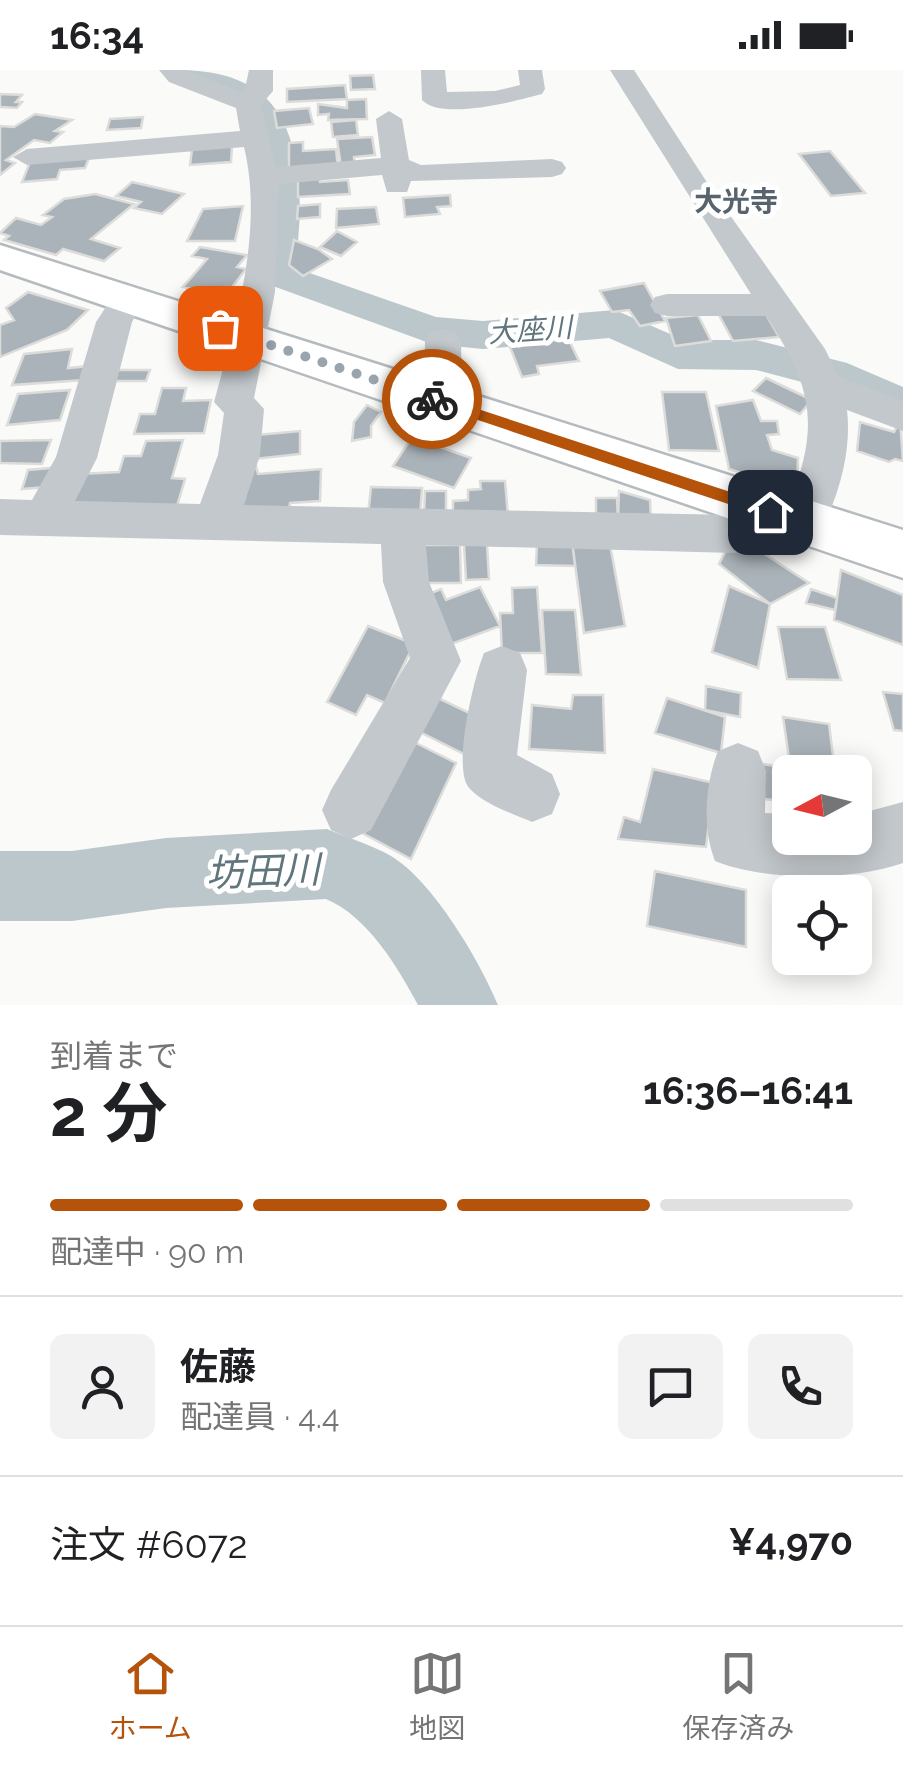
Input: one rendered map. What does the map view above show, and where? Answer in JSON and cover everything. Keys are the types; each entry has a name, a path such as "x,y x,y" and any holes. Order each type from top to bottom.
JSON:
{"main road":[{"path":"0,257 903,554"}],"street":[{"path":"171,70 178,77 248,104"},
{"path":"248,104 260,91 260,70"},
{"path":"433,70 434,100"},
{"path":"397,175 394,111 434,100 495,99 533,89 530,70"},
{"path":"0,517 735,534 787,517 818,486 831,428 824,385 812,358 622,70"},
{"path":"216,521 239,455 238,405 266,222 264,177 248,104"},
{"path":"27,156 256,138"},
{"path":"264,177 552,168"},
{"path":"44,518 76,458 114,322 129,298"},
{"path":"666,305 775,305"},
{"path":"443,342 444,403"},
{"path":"824,385 903,417"},
{"path":"402,525 406,582 436,661"},
{"path":"436,661 507,671 488,770 532,794"},
{"path":"351,810 436,661"},
{"path":"738,771 736,840 841,847 898,836 903,831"}],"building":[{"path":"373,75 375,89 351,90 350,76"},
{"path":"345,85 347,99 287,102 287,89"},
{"path":"0,94 22,95 16,102 22,102 17,108 0,107"},
{"path":"366,99 367,119 328,120 329,114 318,115 318,104 347,108 347,100"},
{"path":"309,108 313,124 277,128 274,111"},
{"path":"35,114 72,120 55,131 63,132 50,143 34,140 6,160 15,163 0,175 0,126 14,127"},
{"path":"143,117 141,128 107,130 110,119"},
{"path":"356,120 358,135 333,137 331,122"},
{"path":"372,137 375,155 354,157 355,166 341,167 337,139"},
{"path":"303,142 303,151 336,149 338,168 289,171 289,143"},
{"path":"232,146 231,162 190,165 192,149"},
{"path":"830,151 865,193 831,196 799,154"},
{"path":"89,158 85,168 60,170 57,179 22,182 30,162"},
{"path":"320,178 320,182 348,180 350,194 298,197 298,179"},
{"path":"132,182 184,194 162,214 134,208 141,202 116,196"},
{"path":"95,194 134,204 91,239 120,248 104,261 63,249 56,255 4,240 9,236 0,233 16,218 41,225 52,217 43,215 64,199"},
{"path":"450,195 451,206 437,207 440,214 405,217 403,198"},
{"path":"320,204 320,217 297,219 298,206"},
{"path":"243,206 235,241 187,241 203,209"},
{"path":"376,207 379,224 336,228 337,209"},
{"path":"337,231 357,242 341,256 320,247"},
{"path":"294,240 332,259 303,276 289,265"},
{"path":"200,247 247,255 237,267 246,269 226,295 183,287 207,259 192,256"},
{"path":"644,283 665,321 640,326 629,310 612,312 600,291"},
{"path":"28,292 88,310 67,330 0,357 0,325 14,320 6,308"},
{"path":"764,311 779,337 733,341 719,315"},
{"path":"698,315 711,341 675,346 666,318"},
{"path":"568,338 579,361 537,366 539,374 522,377 510,347"},
{"path":"72,349 68,368 90,366 85,380 12,385 24,354"},
{"path":"118,370 150,370 146,381 114,381"},
{"path":"766,378 812,400 800,414 753,391"},
{"path":"162,388 186,388 183,401 211,400 204,433 134,434 140,414 155,414"},
{"path":"70,390 60,420 7,425 18,394"},
{"path":"662,392 706,392 719,451 669,450"},
{"path":"753,400 761,421 777,421 779,434 767,435 772,450 798,458 797,490 729,469 716,406"},
{"path":"367,405 381,412 371,426 371,437 352,441 354,422"},
{"path":"900,421 903,461 889,462 857,451 860,422 894,432"},
{"path":"300,431 300,454 246,460 246,436"},
{"path":"412,437 471,458 454,488 393,466"},
{"path":"51,440 42,464 0,463 0,441"},
{"path":"183,440 172,478 185,479 175,513 60,510 79,474 119,472 124,456 141,456 146,441"},
{"path":"256,466 258,474 321,469 320,501 290,503 289,514 229,513"},
{"path":"51,468 46,487 22,489 28,470"},
{"path":"480,481 505,481 508,516 453,517 453,501 468,500 468,490 481,489"},
{"path":"371,487 422,488 420,516 368,515"},
{"path":"425,491 446,491 446,517 424,516"},
{"path":"619,491 650,500 651,520 618,519"},
{"path":"596,498 617,498 618,519 596,520"},
{"path":"609,539 625,626 584,633 572,541"},
{"path":"572,541 575,566 536,565 537,542"},
{"path":"487,544 489,579 466,580 464,545"},
{"path":"421,545 460,545 461,583 420,583"},
{"path":"728,546 757,549 809,583 770,604 719,564"},
{"path":"841,570 903,595 903,645 834,620"},
{"path":"729,586 770,604 758,668 712,652"},
{"path":"480,587 500,626 446,646 424,596 441,589 446,600"},
{"path":"537,587 542,653 502,653 500,613 513,613 512,588"},
{"path":"811,589 837,598 835,610 806,603"},
{"path":"542,610 575,610 581,675 546,674"},
{"path":"368,626 414,644 385,703 367,695 356,715 327,702"},
{"path":"778,627 825,627 841,680 787,679"},
{"path":"706,686 741,693 740,717 705,710"},
{"path":"883,692 903,694 903,731 894,730"},
{"path":"573,695 603,695 605,753 529,749 532,705 571,709"},
{"path":"434,696 482,719 466,755 416,730"},
{"path":"667,698 725,717 721,753 655,733"},
{"path":"783,717 829,724 833,755 789,755"},
{"path":"412,741 456,763 411,859 364,834"},
{"path":"763,764 772,765 772,800 764,799"},
{"path":"653,769 714,783 706,847 618,839 624,817 640,822"},
{"path":"655,871 746,890 746,947 647,926"}],"waterway":[{"name":"大座川","path":"190,70 248,96 271,129 281,175 279,267 287,278 432,330 483,335 615,324 678,354 756,355 831,374 903,406"},
{"name":"坊田川","path":"0,886 72,886 166,873 327,864 369,882 422,939 460,1005"}],"way so far":[{"path":"220,328 432,399"}],"district":[{"name":"大光寺","path":"736,201"}],"route":[{"path":"432,399 770,512"}]}
